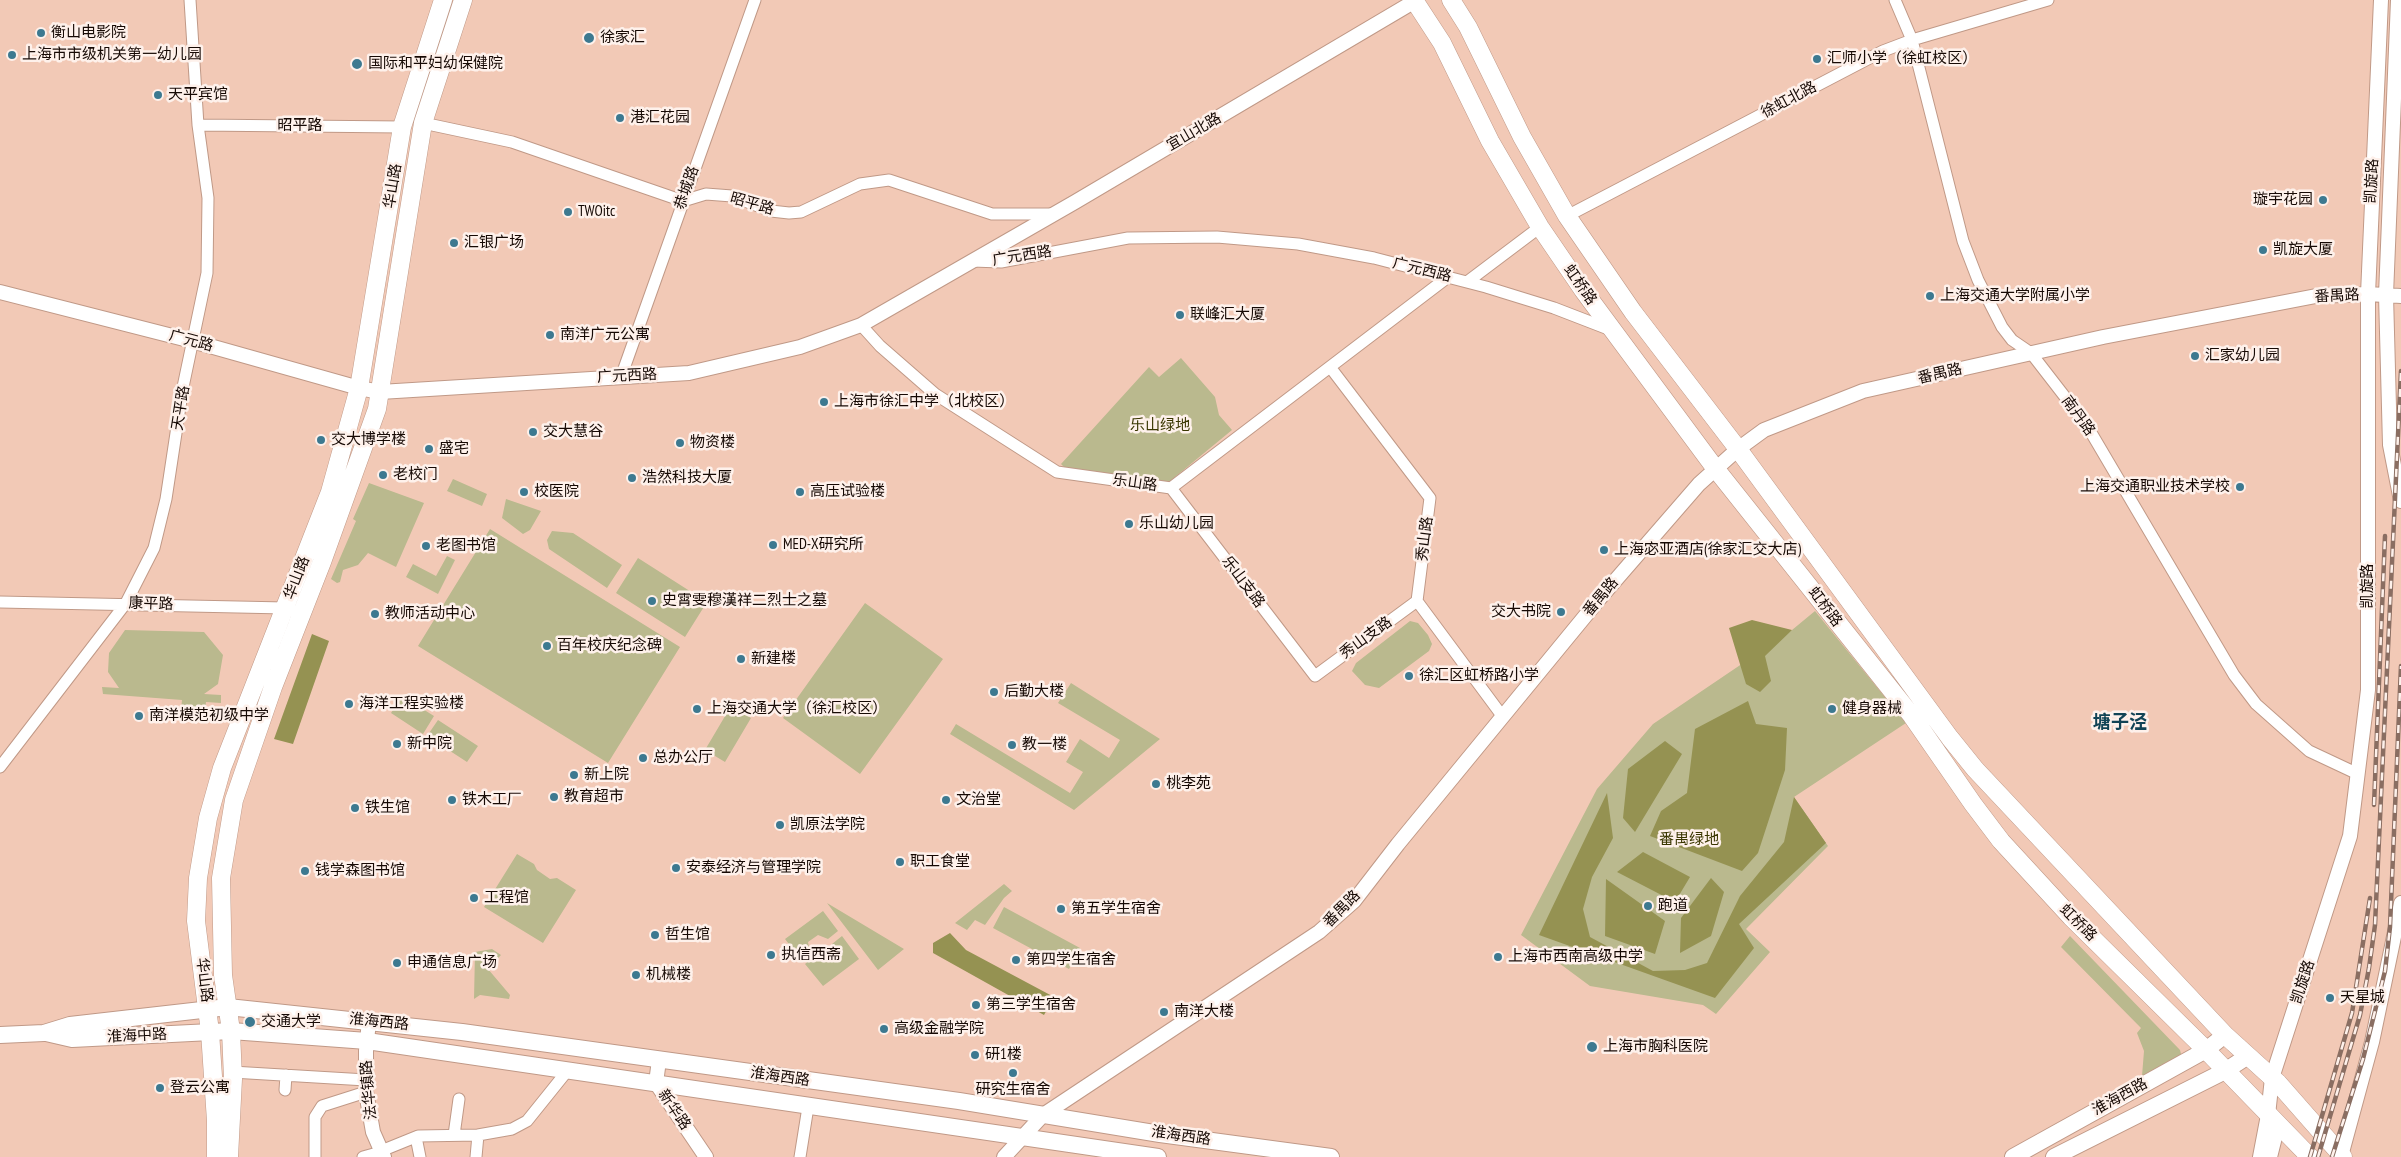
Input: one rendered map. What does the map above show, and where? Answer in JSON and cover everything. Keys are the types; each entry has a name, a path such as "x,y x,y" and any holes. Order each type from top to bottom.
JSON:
{"main road":[{"name":"华山路","path":"229,1157 232,1072 231,1031 223,975 221,878 234,800 330,492 359,388 402,127 443,0"},
{"name":"华山路","path":"216,1157 216,1121 210,1032 196,921 198,878 206,826 222,768 293,611 322,562 377,409 423,123 463,0"},
{"name":"虹桥路","path":"1415,0 1442,43 1490,141 1540,227 1715,468 1912,716 2001,841 2071,917 2206,1050 2310,1157"},
{"name":"虹桥路","path":"1451,0 1468,27 1522,137 1568,216 1633,312 1738,449 1950,738 1975,769 2225,1035 2272,1078 2342,1156"},
{"name":"淮海西路","path":"228,1007 369,1020 1043,1114 1160,1134 1331,1157"},
{"name":"淮海中路","path":"0,1035 44,1033 70,1025 228,1007"},
{"name":"淮海西路","path":"231,1031 367,1041 1158,1157"},
{"name":"淮海中路","path":"44,1033 72,1040 231,1031"},
{"name":"淮海西路","path":"2013,1157 2206,1050 2225,1035"},
{"name":"淮海西路","path":"2054,1157 2225,1071 2248,1056"}],"street":[{"name":"天平路","path":"0,767 126,603 154,548 166,499 192,341 207,273 208,198 198,125 190,0"},
{"name":"恭城路","path":"621,377 755,0"},
{"name":"宜山北路","path":"971,260 1053,214 1415,0"},
{"name":"南丹路","path":"1895,0 1912,40 1969,258 2002,327 2012,340 2031,353 2086,424 2200,620 2234,675 2256,704 2309,751 2358,774"},
{"name":"徐虹北路","path":"1568,216 1883,51 1912,40 2048,0"},
{"name":"凯旋路","path":"2270,1157 2273,1120 2272,1078 2350,836 2368,690 2368,294 2381,0"},
{"name":"凯旋路","path":"2398,0 2386,294 2390,446 2401,501"},
{"path":"423,123 512,142 683,201"},
{"name":"昭平路","path":"198,125 402,127"},
{"name":"昭平路","path":"683,201 706,194 732,196 771,211 801,212 860,184 889,180 992,214 1053,214"},
{"path":"1467,282 1540,227"},
{"name":"广元西路","path":"380,392 698,372 800,347 861,326 971,260 1000,262 1087,244 1128,238 1217,237 1329,249 1467,282 1554,308 1615,332"},
{"name":"乐山路","path":"861,326 880,346 935,394 1057,472 1171,488 1448,277"},
{"name":"广元路","path":"0,292 380,392"},
{"name":"番禺路","path":"1004,1157 1043,1114 1319,932 1354,900 1600,598 1715,468 1764,430 1863,391 2031,353 2208,316 2316,296 2386,294 2401,296"},
{"name":"秀山路","path":"1330,367 1430,498 1417,601"},
{"name":"乐山支路","path":"1171,488 1314,676"},
{"path":"1417,601 1503,717"},
{"name":"秀山支路","path":"1314,676 1417,601"},
{"name":"康平路","path":"0,602 126,603 293,611"},
{"path":"2342,1156 2372,1042 2401,903"},
{"name":"法华镇路","path":"369,1020 366,1086 373,1132 382,1153"},
{"name":"新华路","path":"659,1060 656,1083 706,1157"},
{"path":"363,1157 366,1154 382,1153 416,1137 478,1135 512,1129 527,1121 568,1070"},
{"path":"232,1072 286,1075 366,1086"},
{"path":"285,1090 286,1075"},
{"path":"315,1157 315,1117 322,1106 366,1086"},
{"path":"454,1136 459,1099"},
{"path":"800,1157 808,1106"},
{"name":"凯旋路","path":"2260,1157 2273,1120"},
{"path":"476,1157 478,1135"},
{"path":"416,1137 420,1157"}],"green space":[{"name":"乐山绿地","path":"1181,358 1215,397 1219,415 1232,430 1169,482 1065,468 1061,464 1149,367 1159,377"},
{"path":"453,479 487,494 482,506 447,491"},
{"path":"369,483 424,503 396,567 368,553 358,565 343,570 340,582 337,583 331,579 356,521 353,519"},
{"path":"506,499 541,511 530,530 523,534 502,518"},
{"path":"490,529 680,647 608,763 418,646"},
{"path":"552,531 573,533 622,565 607,588 549,549 547,540"},
{"path":"447,556 455,560 438,594 406,577 413,564 436,576"},
{"path":"638,558 707,602 685,637 616,593"},
{"path":"865,603 943,659 860,774 783,718"},
{"name":"番禺绿地","path":"1815,611 1906,723 1794,797 1828,846 1746,929 1770,952 1716,1014 1703,1005 1590,986 1521,935 1597,789 1653,724 1792,630"},
{"path":"1752,620 1792,630 1765,656 1771,681 1760,692 1746,684 1729,628"},
{"path":"1410,621 1418,623 1428,635 1432,644 1429,651 1379,688 1365,685 1352,671 1356,663"},
{"path":"125,630 204,632 223,655 218,684 204,694 221,695 221,703 206,702 205,711 181,709 182,700 103,694 102,687 119,688 108,672 109,653"},
{"path":"312,634 329,641 293,744 274,739"},
{"path":"1071,683 1160,739 1074,810 950,734 956,724 1070,793 1083,772 1066,762 1080,739 1109,758 1120,740 1058,703"},
{"path":"402,696 434,716 423,734 391,713"},
{"path":"1748,701 1756,724 1787,728 1785,770 1758,853 1742,871 1650,836 1661,811 1687,793 1695,729"},
{"path":"731,706 751,718 725,762 705,750"},
{"path":"438,720 478,746 467,762 427,736"},
{"path":"1665,741 1682,754 1635,832 1623,818 1628,769"},
{"path":"1607,793 1613,838 1592,877 1583,909 1590,937 1653,971 1685,970 1707,963 1740,896 1784,842 1794,797 1826,843 1739,924 1754,948 1715,998 1539,935"},
{"path":"1643,852 1690,877 1675,902 1617,872"},
{"path":"517,854 534,864 537,870 550,879 557,878 576,890 543,943 484,907"},
{"path":"1711,878 1724,892 1711,936 1680,953 1681,918"},
{"path":"1606,879 1665,921 1655,954 1605,936"},
{"path":"1004,884 1012,891 1004,898 985,925 975,920 967,930 955,923"},
{"path":"827,903 904,949 878,970"},
{"path":"1004,907 1080,948 1069,969 993,928"},
{"path":"823,911 838,931 828,939 818,935 808,942 810,953 801,960 785,939"},
{"path":"950,933 966,950 1054,997 1044,1015 933,953 933,943"},
{"path":"842,936 859,959 823,986 805,964 813,957 825,961 833,955 832,944"},
{"path":"2070,936 2180,1050 2181,1054 2178,1063 2142,1076 2144,1051 2137,1033 2141,1028 2061,947"},
{"path":"492,949 501,955 488,969 510,995 509,999 480,995 474,999 475,952"}],"railway":[{"path":"2318,1157 2360,1015 2375,925 2401,371"},
{"path":"2374,805 2385,536"},
{"path":"2332,1157 2363,1059 2385,971 2390,927 2401,666"},
{"path":"2310,1157 2352,1013 2370,898"}],"place":[{"name":"衡山电影院","path":"41,33"},
{"name":"徐家汇","path":"589,38"},
{"name":"上海市市级机关第一幼儿园","path":"12,55"},
{"name":"汇师小学（徐虹校区）","path":"1817,59"},
{"name":"国际和平妇幼保健院","path":"357,64"},
{"name":"天平宾馆","path":"158,95"},
{"name":"港汇花园","path":"620,118"},
{"name":"璇宇花园","path":"2323,200"},
{"name":"TWOitc","path":"568,212"},
{"name":"汇银广场","path":"454,243"},
{"name":"凯旋大厦","path":"2263,250"},
{"name":"上海交通大学附属小学","path":"1930,296"},
{"name":"联峰汇大厦","path":"1180,315"},
{"name":"南洋广元公寓","path":"550,335"},
{"name":"汇家幼儿园","path":"2195,356"},
{"name":"上海市徐汇中学（北校区）","path":"824,402"},
{"name":"交大慧谷","path":"533,432"},
{"name":"交大博学楼","path":"321,440"},
{"name":"物资楼","path":"680,443"},
{"name":"盛宅","path":"429,449"},
{"name":"老校门","path":"383,475"},
{"name":"浩然科技大厦","path":"632,478"},
{"name":"上海交通职业技术学校","path":"2240,487"},
{"name":"校医院","path":"524,492"},
{"name":"高压试验楼","path":"800,492"},
{"name":"乐山幼儿园","path":"1129,524"},
{"name":"MED-X研究所","path":"773,545"},
{"name":"老图书馆","path":"426,546"},
{"name":"上海宓亚酒店(徐家汇交大店)","path":"1604,550"},
{"name":"史霄雯穆漢祥二烈士之墓","path":"652,601"},
{"name":"交大书院","path":"1561,612"},
{"name":"教师活动中心","path":"375,614"},
{"name":"百年校庆纪念碑","path":"547,646"},
{"name":"新建楼","path":"741,659"},
{"name":"徐汇区虹桥路小学","path":"1409,676"},
{"name":"后勤大楼","path":"994,692"},
{"name":"海洋工程实验楼","path":"349,704"},
{"name":"上海交通大学（徐汇校区）","path":"697,709"},
{"name":"健身器械","path":"1832,709"},
{"name":"南洋模范初级中学","path":"139,716"},
{"name":"新中院","path":"397,744"},
{"name":"教一楼","path":"1012,745"},
{"name":"总办公厅","path":"643,758"},
{"name":"新上院","path":"574,775"},
{"name":"桃李苑","path":"1156,784"},
{"name":"教育超市","path":"554,797"},
{"name":"铁木工厂","path":"452,800"},
{"name":"文治堂","path":"946,800"},
{"name":"铁生馆","path":"355,808"},
{"name":"凯原法学院","path":"780,825"},
{"name":"职工食堂","path":"900,862"},
{"name":"安泰经济与管理学院","path":"676,868"},
{"name":"钱学森图书馆","path":"305,871"},
{"name":"工程馆","path":"474,898"},
{"name":"跑道","path":"1648,906"},
{"name":"第五学生宿舍","path":"1061,909"},
{"name":"哲生馆","path":"655,935"},
{"name":"执信西斋","path":"771,955"},
{"name":"上海市西南高级中学","path":"1498,957"},
{"name":"第四学生宿舍","path":"1016,960"},
{"name":"申通信息广场","path":"397,963"},
{"name":"机械楼","path":"636,975"},
{"name":"天星城","path":"2330,998"},
{"name":"第三学生宿舍","path":"976,1005"},
{"name":"南洋大楼","path":"1164,1012"},
{"name":"交通大学","path":"250,1022"},
{"name":"高级金融学院","path":"884,1029"},
{"name":"上海市胸科医院","path":"1592,1047"},
{"name":"研1楼","path":"975,1055"},
{"name":"研究生宿舍","path":"1013,1073"},
{"name":"登云公寓","path":"160,1088"}],"district":[{"name":"塘子泾","path":"2120,723"}]}
